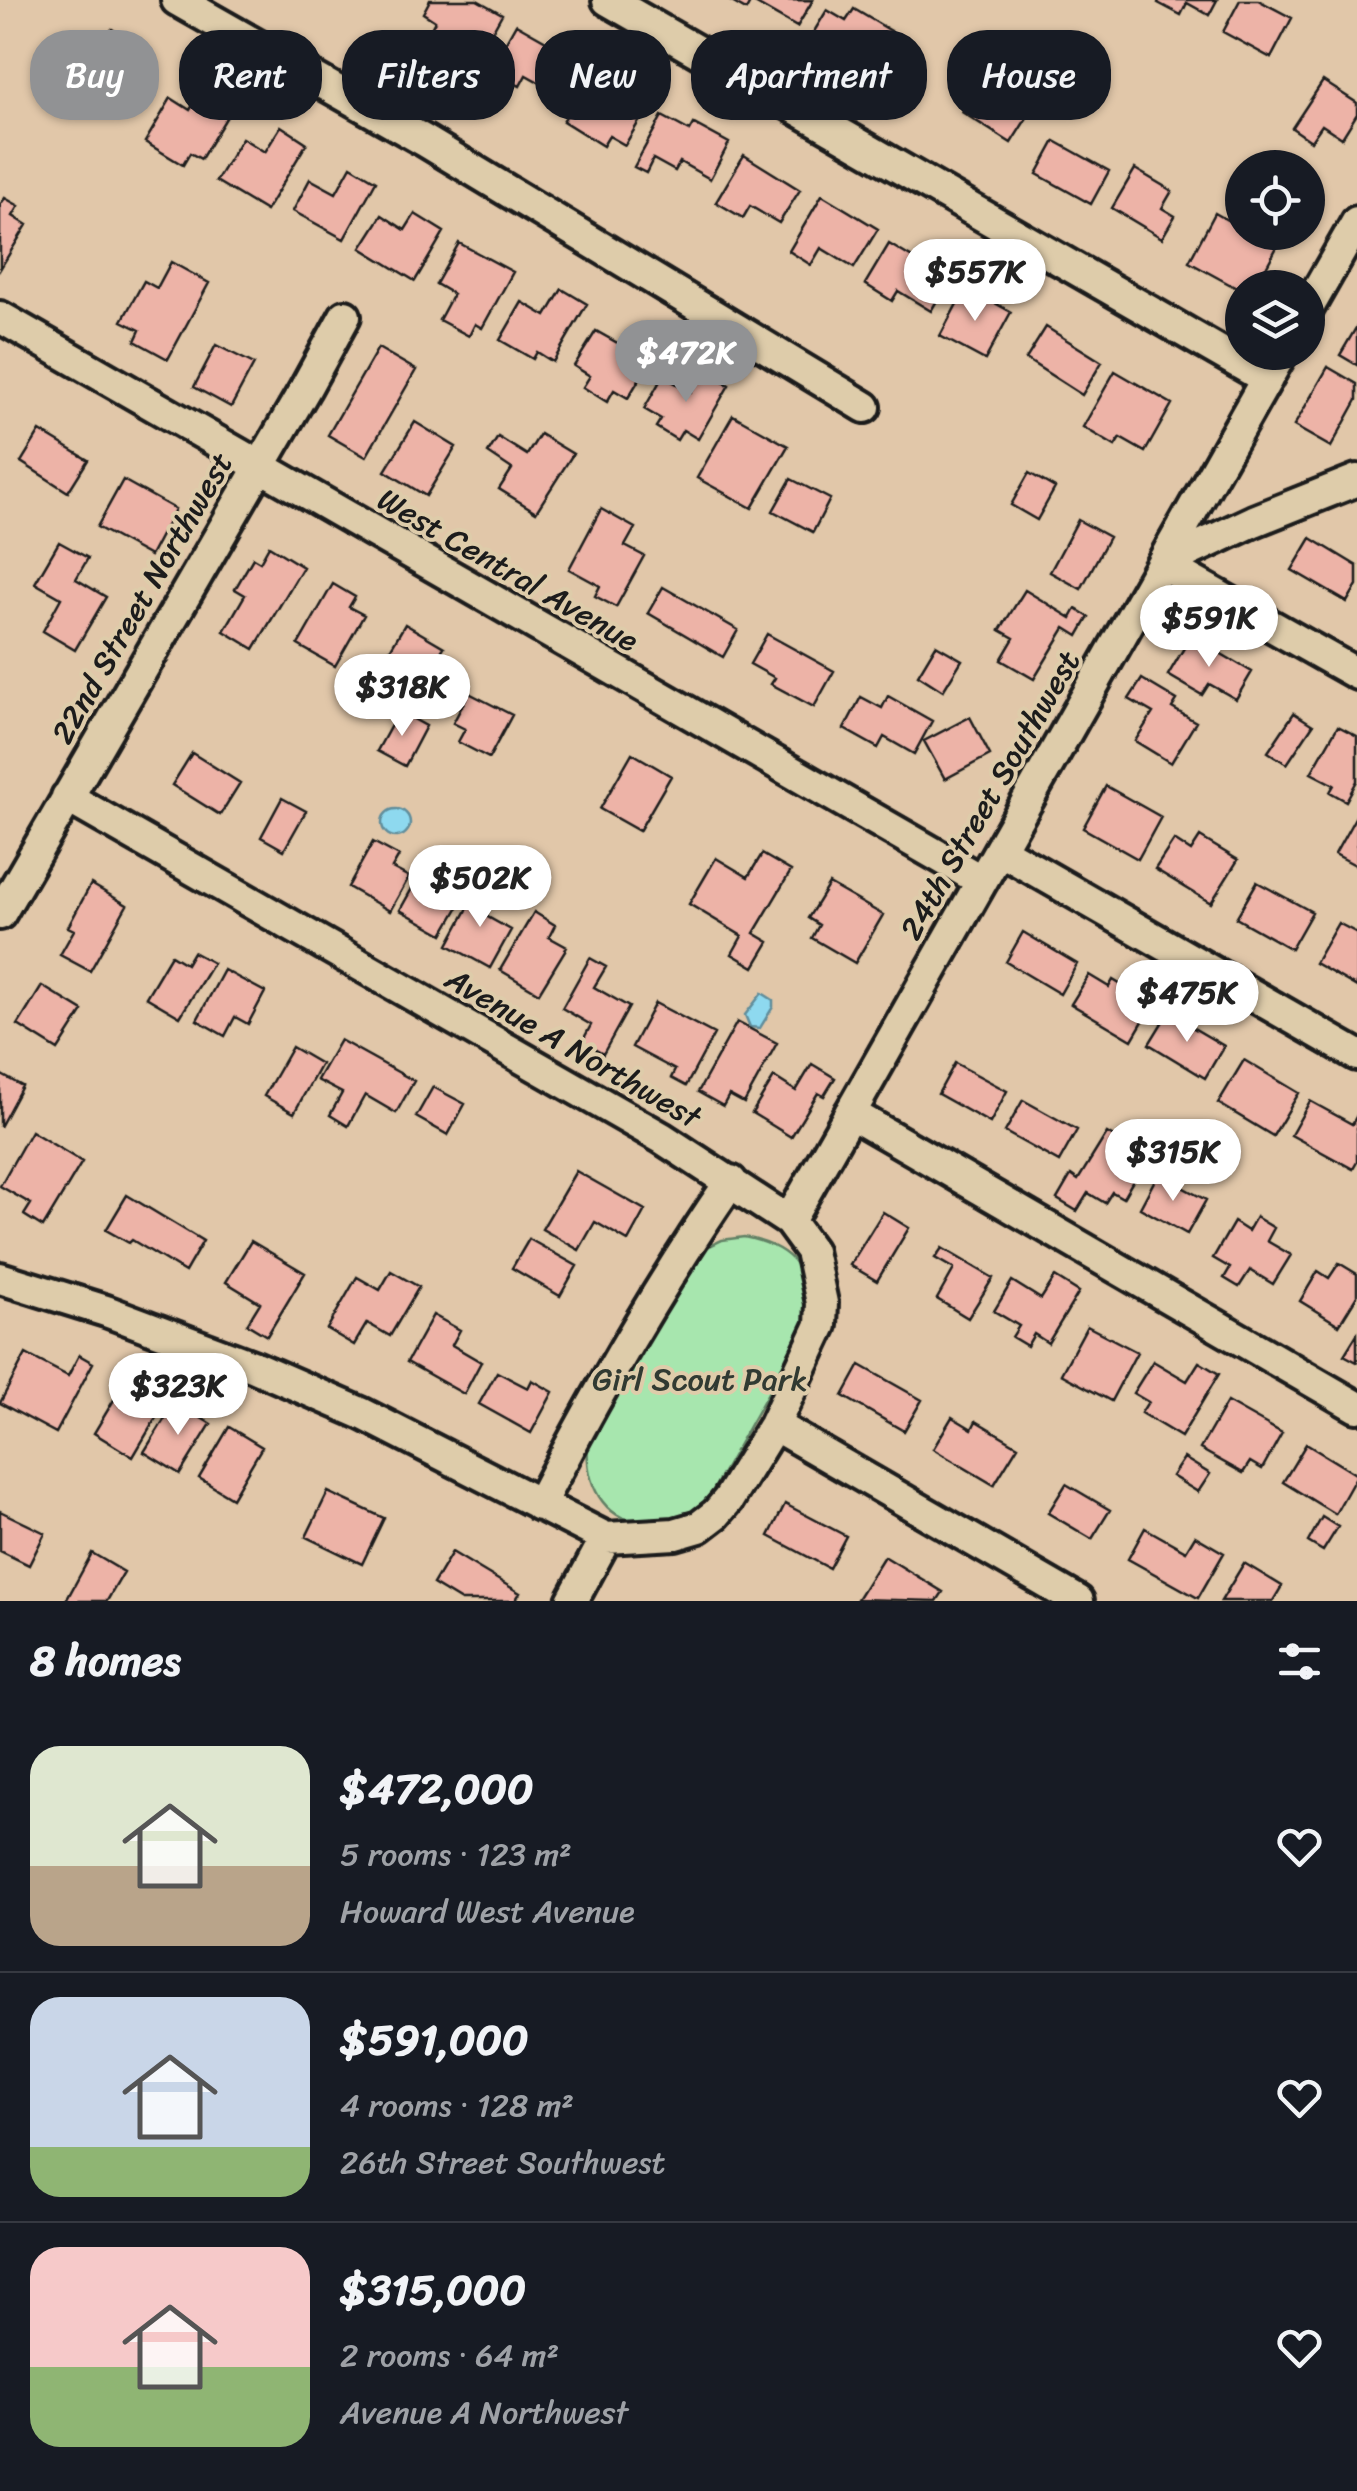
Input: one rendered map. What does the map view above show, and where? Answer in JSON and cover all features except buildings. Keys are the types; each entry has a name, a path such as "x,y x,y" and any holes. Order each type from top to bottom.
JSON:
{"street":[{"path":"177,0 425,141 865,407"},
{"path":"608,0 1225,339"},
{"path":"1325,278 1357,222"},
{"name":"22nd Street Northwest","path":"0,914 344,316"},
{"name":"West Central Avenue","path":"0,318 982,881"},
{"name":"24th Street Southwest","path":"790,1221 1272,370"},
{"path":"1212,476 1222,498 1254,521"},
{"path":"1162,564 1254,521 1357,480"},
{"path":"1162,564 1357,674"},
{"name":"Avenue A Northwest","path":"67,797 662,1138 790,1221"},
{"path":"1000,850 1357,1055"},
{"path":"850,1113 1357,1407"},
{"path":"539,1505 583,1420 675,1263 731,1181"},
{"path":"0,1278 106,1311 255,1367 364,1414 606,1538 650,1538 699,1526 728,1500 774,1425 821,1325 822,1303 811,1251 790,1221"},
{"path":"774,1425 1078,1601"},
{"path":"572,1601 606,1538"}],"green space":[{"name":"Girl Scout Park","path":"744,1237 777,1248 796,1264 806,1289 808,1322 704,1506 688,1516 666,1521 626,1519 613,1512 595,1489 588,1440 701,1250 722,1240"}],"water":[{"path":"396,809 406,813 410,823 406,833 396,837 386,833 382,823 386,813"},
{"path":"762,993 773,1000 773,1007 760,1028 750,1027 745,1015"}]}
